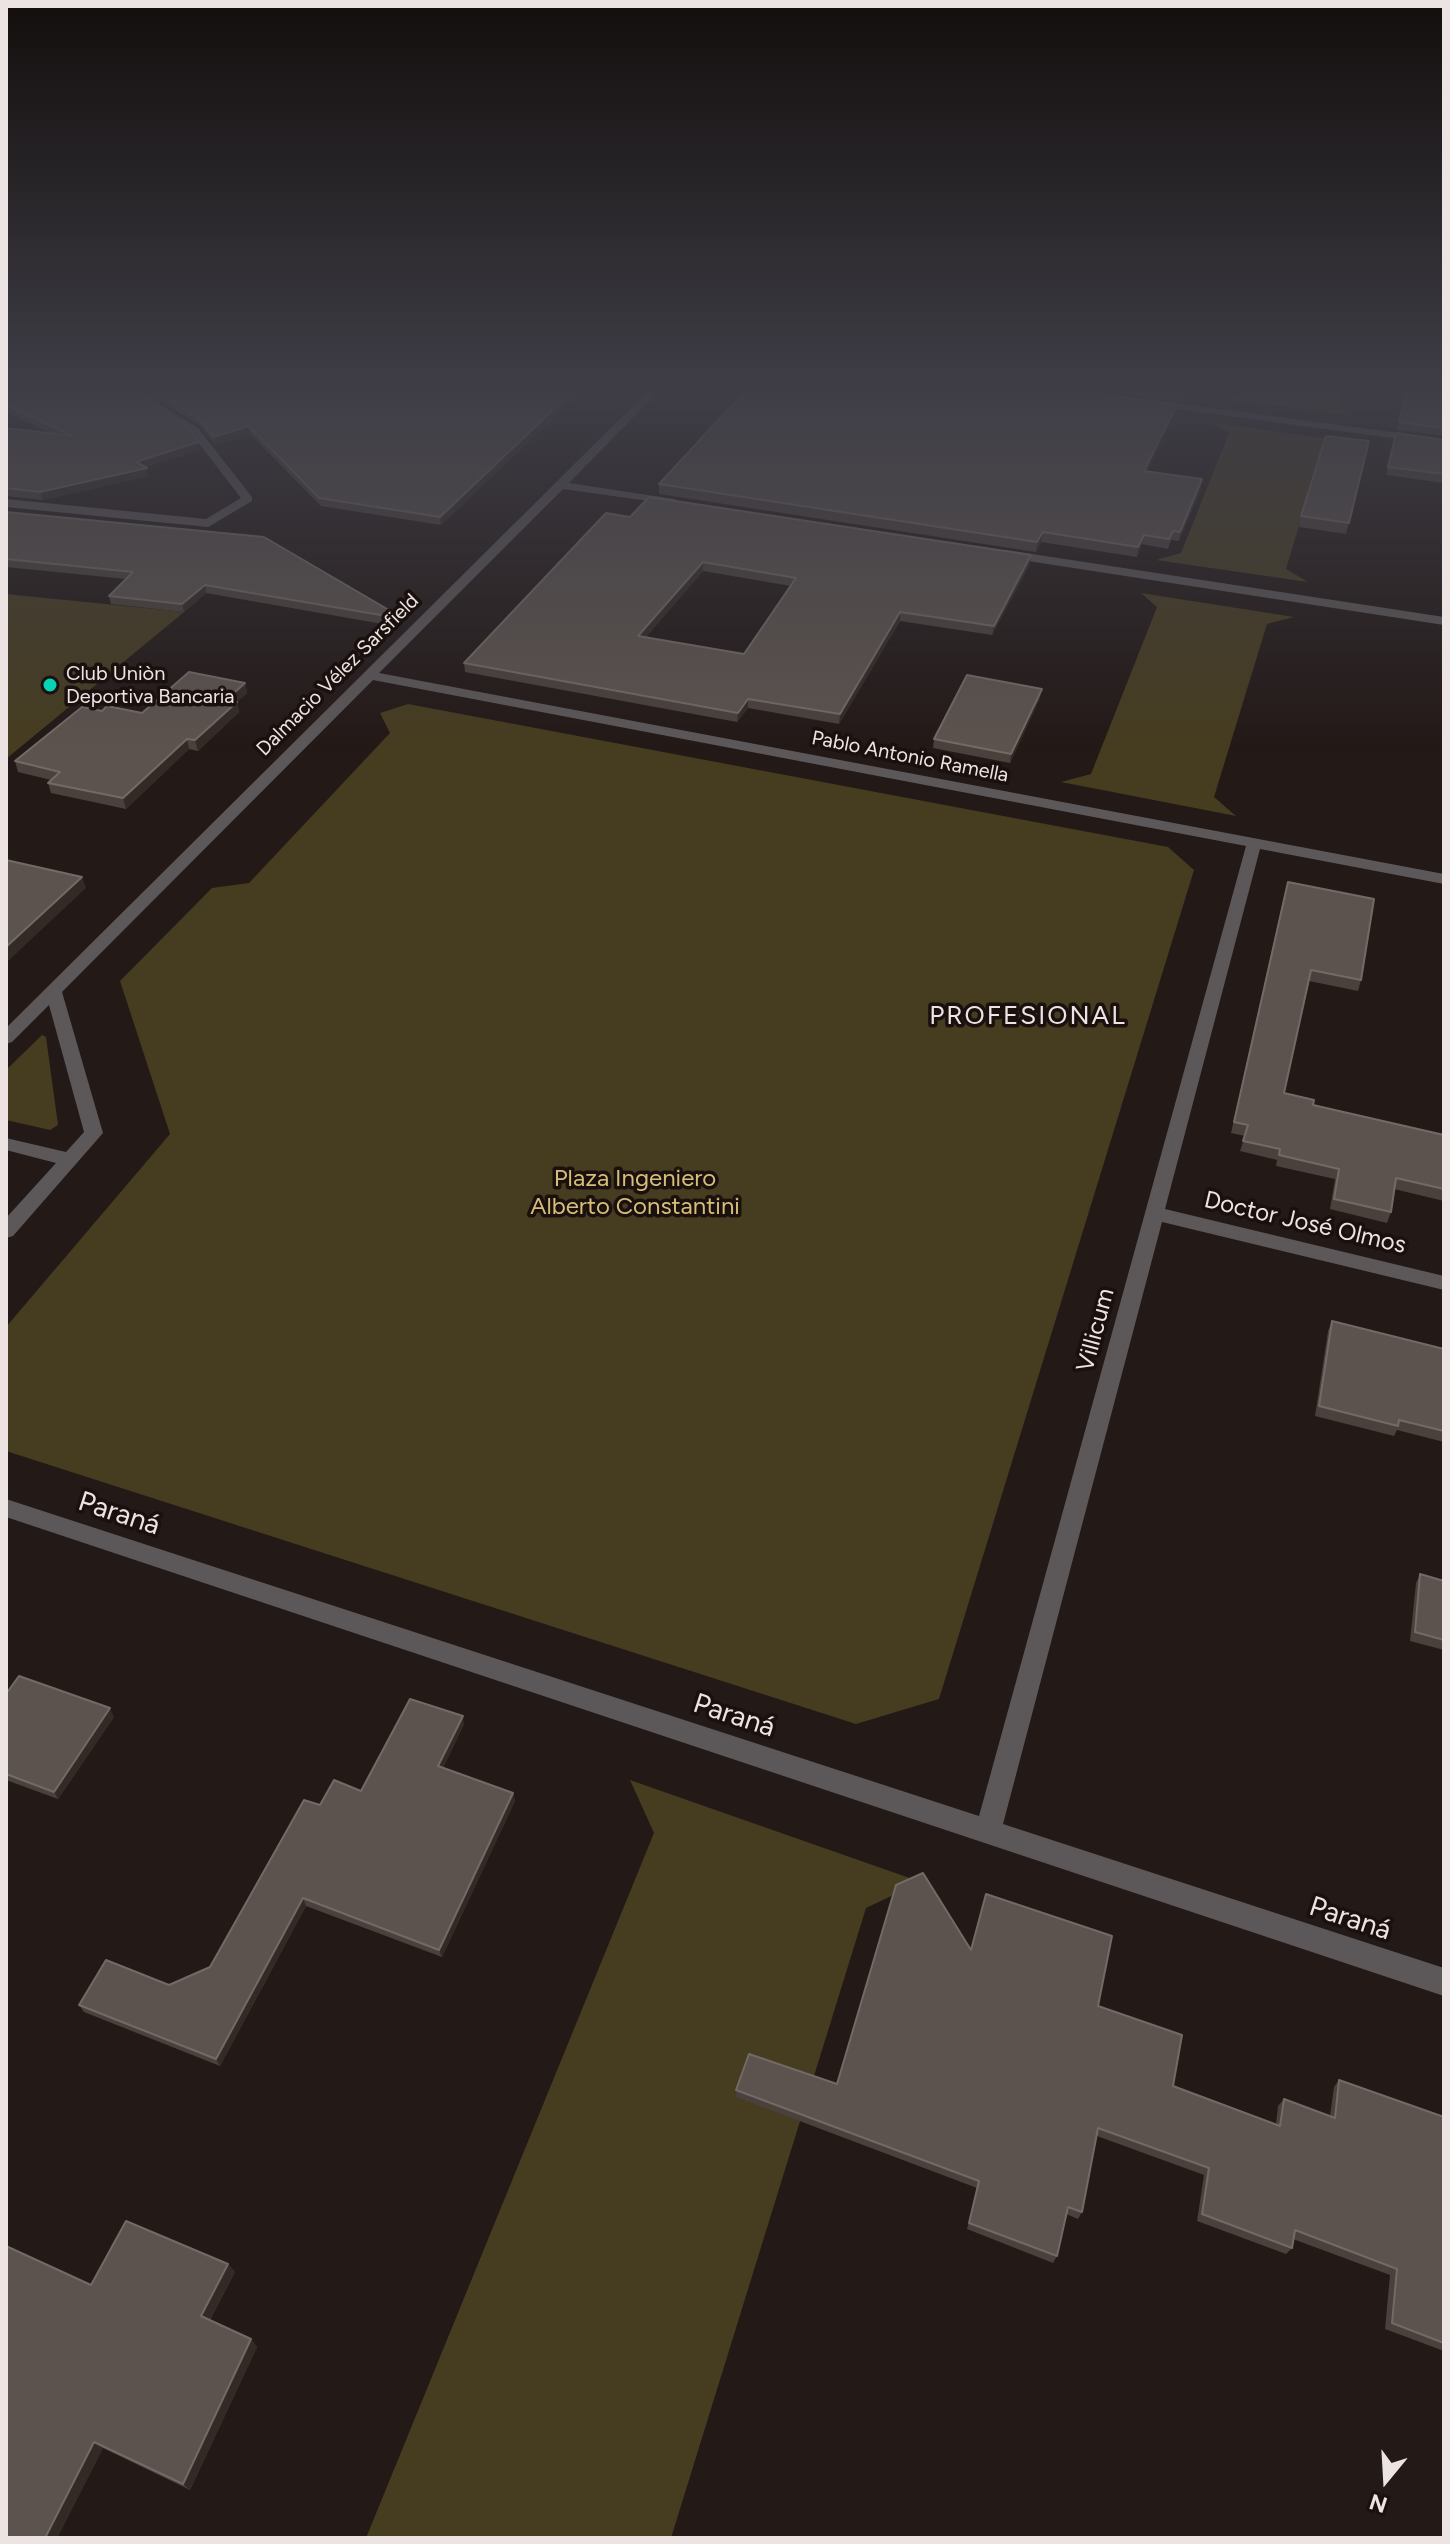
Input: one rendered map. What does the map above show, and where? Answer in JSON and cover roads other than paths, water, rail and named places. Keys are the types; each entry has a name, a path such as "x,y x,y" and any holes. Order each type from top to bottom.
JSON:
{"street":[{"path":"84,511 208,523 228,511"},
{"name":"Dalmacio Vélez Sarsfield","path":"6,1038 534,511"},
{"path":"986,551 1444,621"},
{"name":"Pablo Antonio Ramella","path":"369,675 1444,879"},
{"name":"Villicum","path":"988,1831 1254,843"},
{"path":"6,1231 94,1133 53,990"},
{"path":"6,1144 70,1160"},
{"name":"Doctor José Olmos","path":"1154,1213 1444,1283"},
{"name":"Paraná","path":"6,1508 1444,1982"}],"place":[{"name":"Club Uniòn Deportiva Bancaria","path":"50,685"}],"district":[{"name":"PROFESIONAL","path":"1028,1016"}],"park label":[{"name":"Plaza Ingeniero Alberto Constantini","path":"635,1193"}]}
